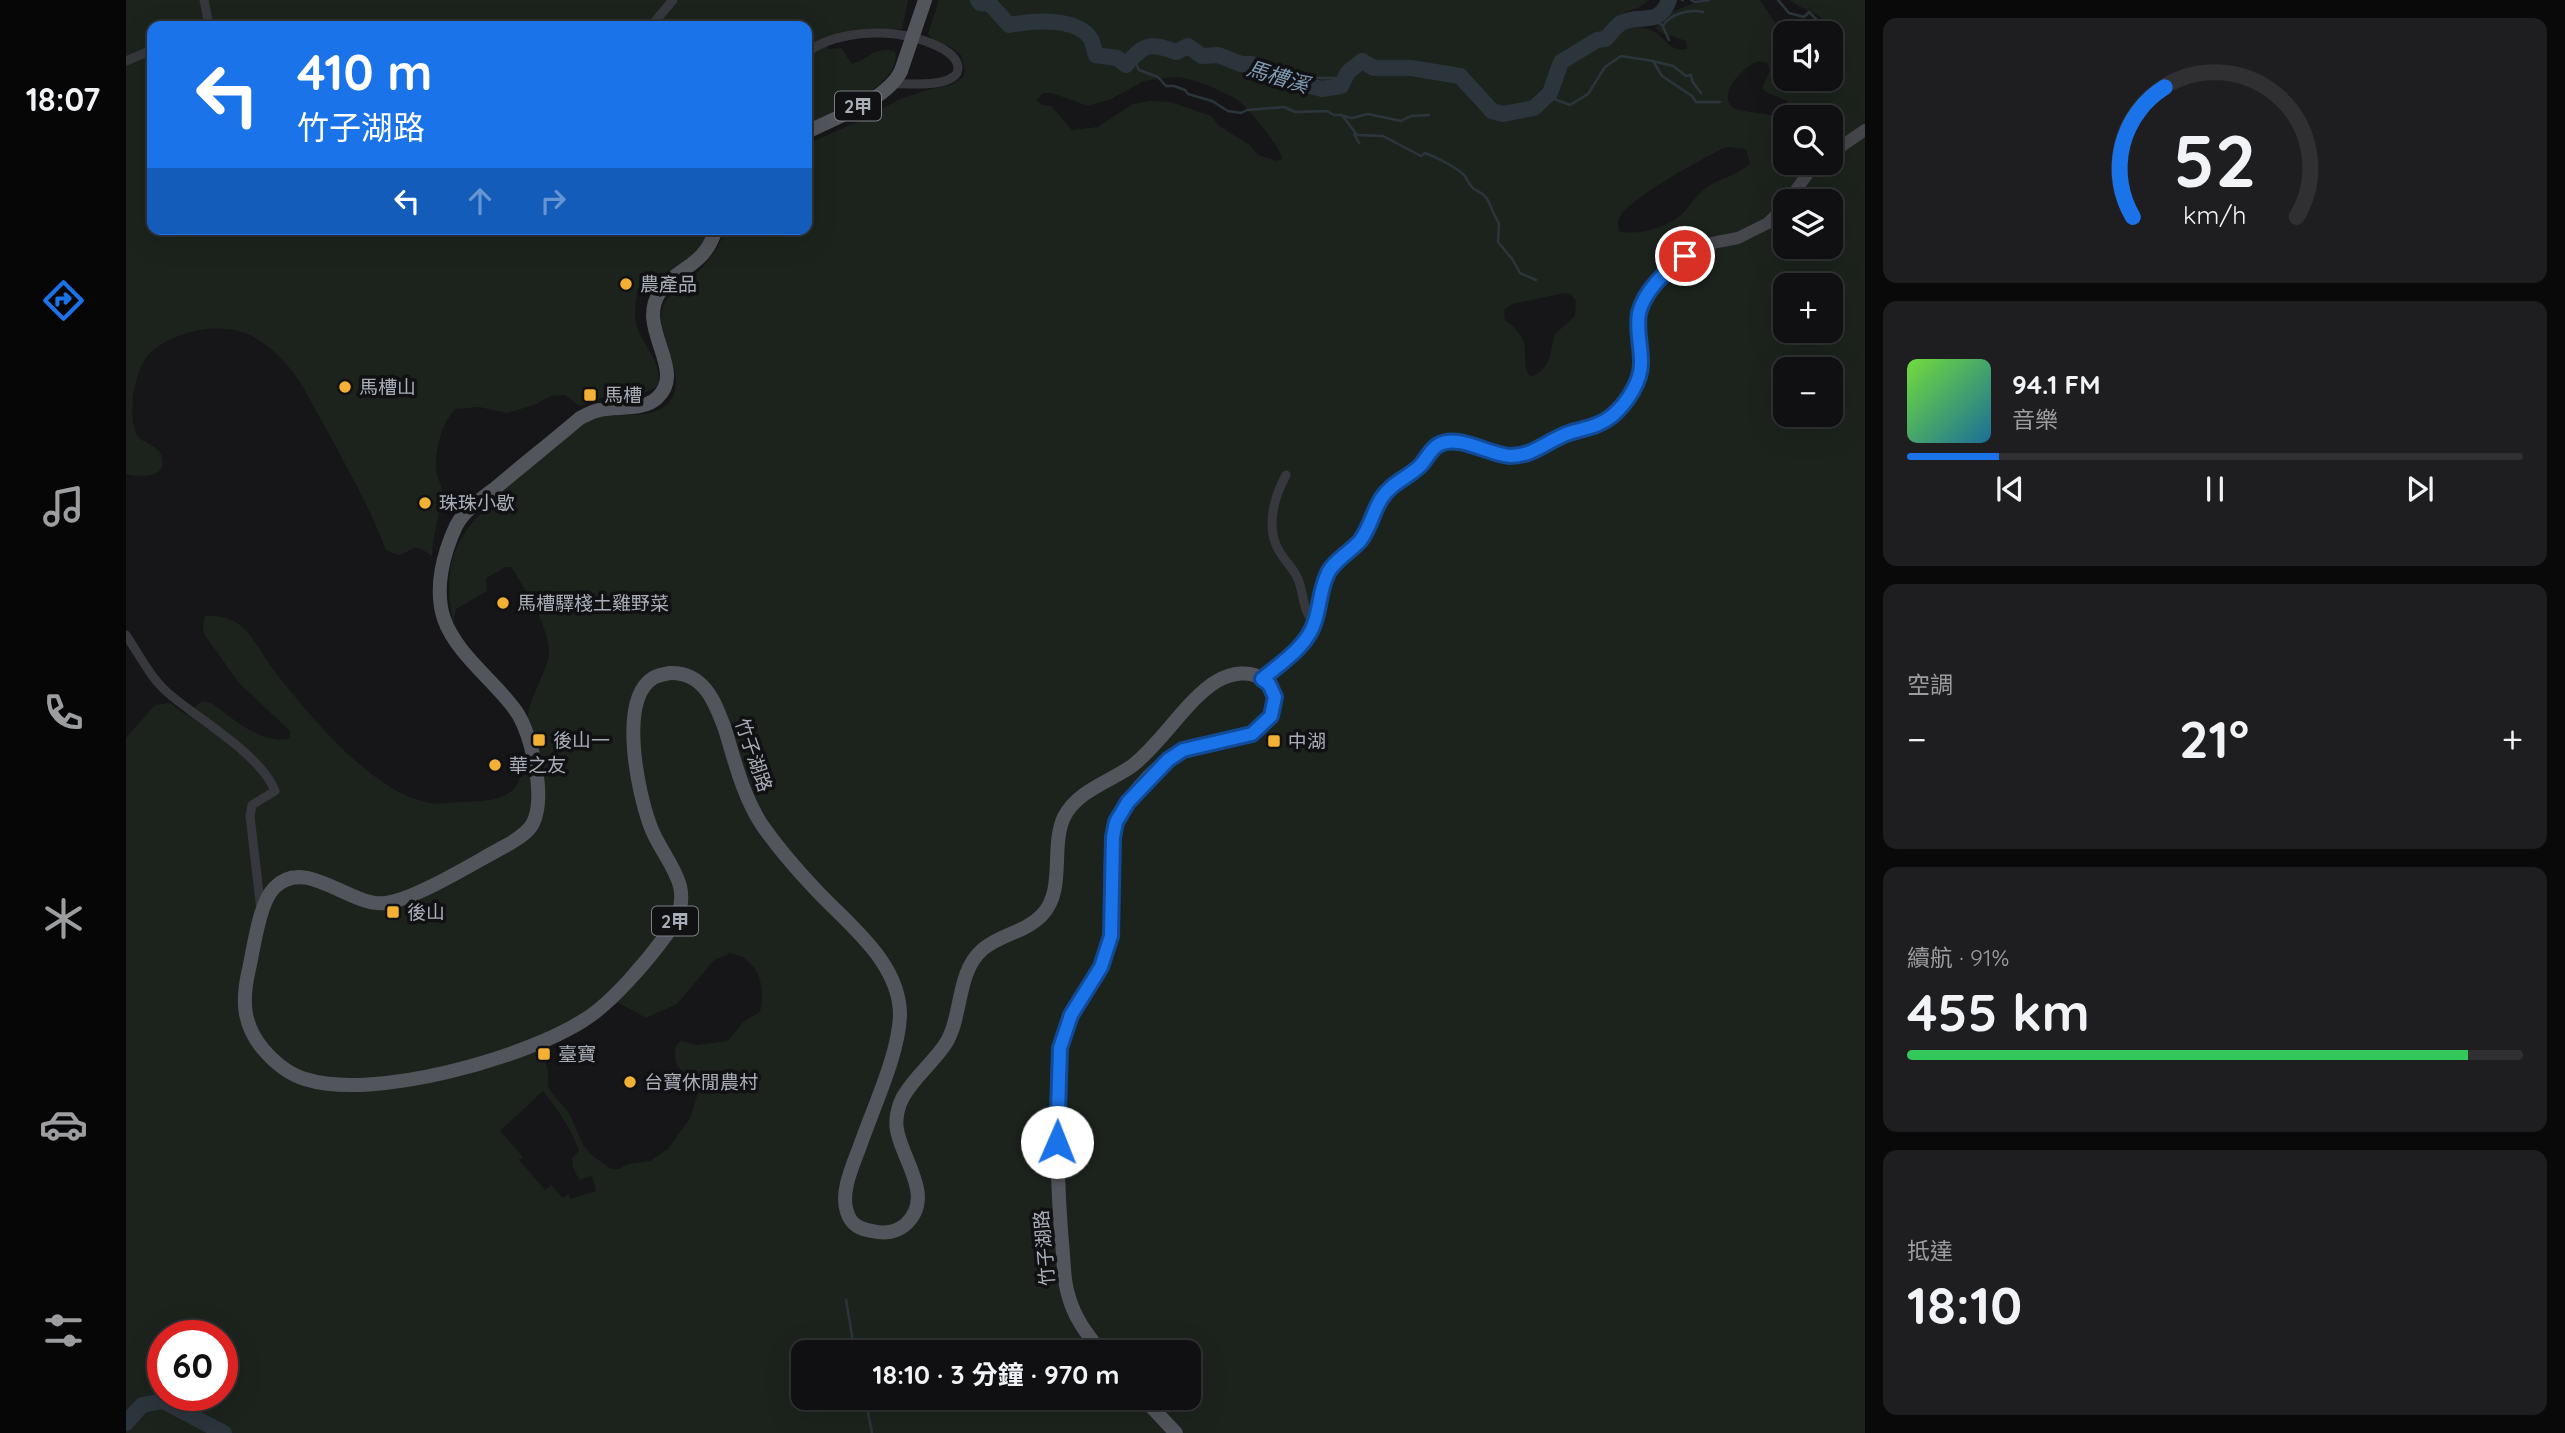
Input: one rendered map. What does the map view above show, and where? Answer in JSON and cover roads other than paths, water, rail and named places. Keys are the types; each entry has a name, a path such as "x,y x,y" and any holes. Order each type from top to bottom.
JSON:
{"main road":[{"path":"898,77 925,0"},
{"name":"2甲","path":"812,129 874,99 898,77"},
{"name":"竹子湖路","path":"714,235 710,247 697,261 659,292 653,309 653,322 668,379 659,397 651,403 598,410 580,418 475,505 458,523 451,538 439,581 439,599 445,621 455,640 515,710 528,736 539,795 537,814 532,826 509,844 414,894 379,905 362,901 316,880 301,877 278,884 269,894 261,916 245,985 245,1016 263,1049 278,1065 303,1079 318,1083 381,1085 419,1078 525,1050 582,1022 604,1006 669,932 681,905 681,890 650,825 633,735 634,711 641,693 652,678 670,673 691,678 701,683 716,703 749,803 765,829 795,868 878,955 897,989 900,1006 895,1046 846,1186 846,1213 854,1225 880,1233 892,1231 908,1223 918,1205 917,1184 897,1130 896,1119 902,1099 950,1037 971,962 987,945 1033,923 1048,909 1053,896 1058,837 1065,815 1074,803 1132,765 1221,678 1247,673 1262,679 1273,690 1275,697 1271,716 1252,734 1183,750 1153,774 1128,802 1116,822 1111,874 1111,936 1101,967 1071,1015 1060,1048 1057,1142 1066,1291 1081,1327 1092,1340"},
{"path":"1154,1410 1176,1433"}],"street":[{"path":"204,0 208,21"},
{"path":"655,21 673,0"},
{"path":"812,48 838,37 894,34 922,40 949,52 958,67 952,78 941,82 898,77"},
{"path":"126,51 147,49"},
{"path":"126,61 147,51"},
{"path":"1843,145 1865,130"},
{"path":"1262,679 1301,646 1315,623 1327,572 1362,539 1380,501 1392,484 1421,465 1440,444 1462,443 1493,454 1528,454 1566,434 1594,428 1612,416 1629,397 1637,380 1641,365 1640,312 1646,296 1666,272 1685,256 1707,244 1738,238 1773,218"},
{"path":"1286,475 1276,492 1272,515 1277,547 1297,575 1308,616 1315,623"},
{"path":"126,635 167,692 220,731 270,779 275,791 252,805 250,816 261,916"}],"waterway":[{"name":"馬槽溪","path":"978,0 980,3 990,4 1009,25 1053,22 1075,27 1091,39 1096,55 1117,58 1126,65 1148,47 1176,52 1188,46 1202,56 1218,55 1241,64 1252,64 1262,72 1285,73 1299,83 1322,89 1341,86 1348,72 1362,61 1374,68 1411,68 1460,76 1492,111 1503,114 1534,108 1550,93 1561,62 1597,40 1605,39 1621,23 1660,14 1669,0"},
{"path":"1691,0 1709,0"},
{"path":"1778,0 1789,13 1804,17 1809,12 1818,21"},
{"path":"1653,18 1663,26 1681,13 1703,12"},
{"path":"1663,27 1669,40"},
{"path":"1546,96 1570,105 1588,94 1605,67 1621,56 1653,61 1662,76 1692,96 1696,102 1720,102"},
{"path":"1133,58 1139,70 1158,77 1166,86 1185,90 1188,94 1212,101 1228,111 1241,113 1247,110 1284,107 1295,112 1327,111 1342,115 1357,135 1383,136 1421,156 1425,153 1446,162 1486,197 1499,223 1498,242 1520,273 1536,280"},
{"path":"1653,61 1673,66 1686,76 1691,75 1701,93"},
{"path":"1306,85 1313,78 1337,78 1348,72"},
{"path":"1343,116 1352,118 1368,114 1401,121 1411,116 1429,115"},
{"path":"1354,134 1359,143"},
{"path":"846,1300 853,1340"},
{"path":"126,1423 142,1405 163,1401 224,1433"},
{"path":"867,1410 872,1433"}],"place":[{"name":"農產品","path":"626,284"},
{"name":"馬槽山","path":"345,387"},
{"name":"馬槽","path":"590,395"},
{"name":"珠珠小歇","path":"425,503"},
{"name":"馬槽驛棧土雞野菜","path":"503,603"},
{"name":"後山一","path":"539,740"},
{"name":"中湖","path":"1274,741"},
{"name":"華之友","path":"495,765"},
{"name":"後山","path":"393,912"},
{"name":"臺寶","path":"544,1054"},
{"name":"台寶休閒農村","path":"630,1082"}]}
